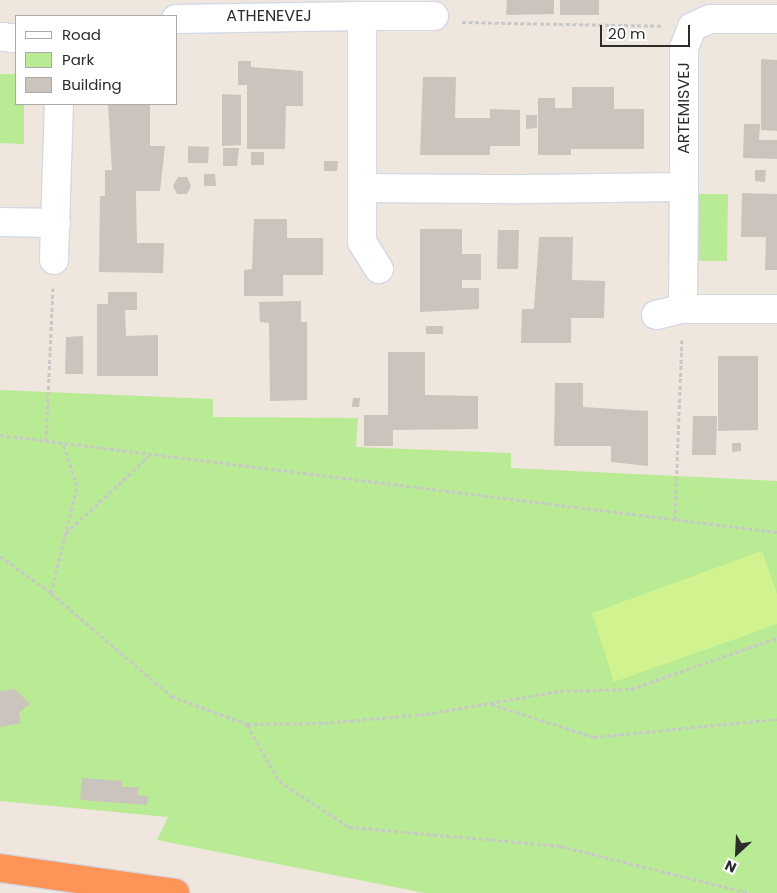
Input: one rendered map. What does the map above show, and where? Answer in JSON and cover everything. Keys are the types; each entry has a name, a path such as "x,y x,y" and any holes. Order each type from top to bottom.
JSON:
{"highway":[{"path":"0,868 174,893"}],"street":[{"path":"362,16 362,242 379,269"},
{"name":"ATHENEVEJ","path":"178,19 434,16"},
{"path":"692,27 710,19 777,19"},
{"name":"ARTEMISVEJ","path":"683,309 684,48 692,27"},
{"path":"0,37 15,38"},
{"path":"54,260 59,105"},
{"path":"362,188 524,189 684,187"},
{"path":"0,222 56,223"},
{"path":"656,315 683,309 777,309"}],"path":[{"path":"434,16 450,22 692,27"},
{"path":"46,441 54,260"},
{"path":"675,519 683,309"},
{"path":"0,436 149,456 777,532"},
{"path":"51,593 77,486 62,444"},
{"path":"66,534 149,456"},
{"path":"0,556 51,593 171,696 247,724 324,724 488,704 560,691 631,689 777,638"},
{"path":"488,704 594,737 777,719"},
{"path":"247,724 279,781 349,827 560,846 750,893"}],"green space":[{"path":"0,74 15,74 15,105 24,105 24,144 0,143"},
{"path":"699,194 728,194 727,261 698,261"},
{"path":"0,390 213,399 213,417 358,418 356,447 511,453 511,468 777,481 777,893 425,893 157,840 168,817 0,801"},
{"path":"762,551 777,594 777,624 614,682 592,613"}],"building":[{"path":"507,0 554,0 554,14 506,15"},
{"path":"560,0 599,0 599,15 560,15"},
{"path":"761,59 777,60 777,131 761,130"},
{"path":"238,61 251,61 251,67 303,71 303,106 286,106 285,149 247,149 247,85 238,85"},
{"path":"423,77 456,77 455,118 490,118 490,109 520,110 520,146 490,146 490,155 420,155"},
{"path":"572,87 614,87 614,109 644,109 644,149 571,149 571,155 538,155 538,98 555,98 555,108 572,108"},
{"path":"222,94 241,95 241,145 222,146"},
{"path":"108,105 150,105 150,146 165,146 160,191 136,191 137,243 164,243 163,273 99,272 100,196 105,196 105,170 112,170"},
{"path":"526,115 537,115 537,128 526,129"},
{"path":"744,124 760,124 759,140 777,140 777,159 743,158"},
{"path":"188,146 209,147 208,163 188,163"},
{"path":"223,148 239,148 237,166 223,166"},
{"path":"251,152 264,152 264,165 251,165"},
{"path":"324,161 338,161 337,171 324,171"},
{"path":"755,170 766,170 765,182 755,181"},
{"path":"204,174 215,174 216,186 204,186"},
{"path":"178,177 187,177 191,186 187,194 177,194 173,186"},
{"path":"742,193 777,194 777,270 765,270 766,237 741,237"},
{"path":"254,219 287,219 287,238 323,238 323,275 283,275 283,296 244,296 244,270 252,269"},
{"path":"420,229 462,229 462,254 481,254 481,280 462,280 462,288 479,288 479,309 420,312"},
{"path":"498,230 519,230 518,269 497,269"},
{"path":"539,237 573,237 572,280 605,281 604,318 571,318 571,343 521,343 522,309 534,309"},
{"path":"108,292 137,292 137,310 125,310 126,336 158,335 158,376 97,376 97,304 108,304"},
{"path":"301,301 301,322 307,322 307,400 270,401 269,323 260,322 259,302"},
{"path":"426,326 443,326 443,334 426,334"},
{"path":"83,336 83,374 65,374 66,337"},
{"path":"388,352 425,352 425,395 478,396 478,429 393,430 393,446 364,446 364,415 388,415"},
{"path":"718,356 758,356 758,430 718,431"},
{"path":"555,383 583,383 583,407 648,411 648,466 611,462 611,446 554,446"},
{"path":"353,398 360,398 359,407 352,407"},
{"path":"693,416 717,416 716,455 692,455"},
{"path":"732,443 741,443 741,451 732,452"},
{"path":"15,689 30,704 19,712 21,723 0,727 0,691"},
{"path":"82,778 123,781 122,787 139,787 138,795 148,796 147,805 80,800"}]}
